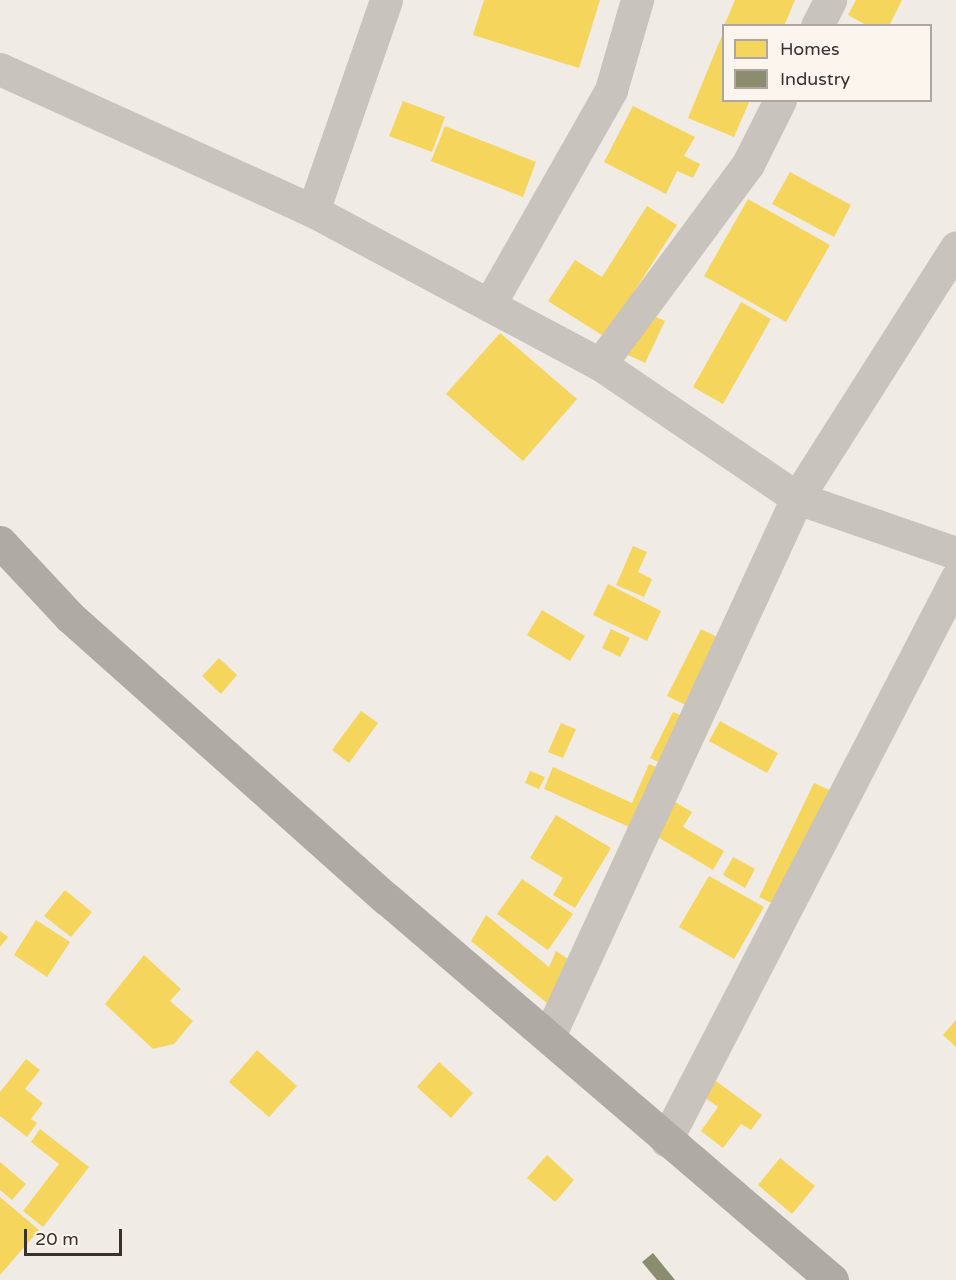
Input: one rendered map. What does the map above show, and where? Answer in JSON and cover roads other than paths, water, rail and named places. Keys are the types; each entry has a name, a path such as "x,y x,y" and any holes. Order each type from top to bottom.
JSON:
{"highway":[{"path":"0,542 70,618 666,1140 832,1280"}],"street":[{"path":"313,211 386,0"},
{"path":"489,305 611,90 637,0"},
{"path":"818,24 830,0"},
{"path":"0,69 313,211 600,364 797,498 956,553"},
{"path":"600,364 748,164 779,102"},
{"path":"549,1036 797,498 956,247"},
{"path":"666,1140 956,579"}]}
